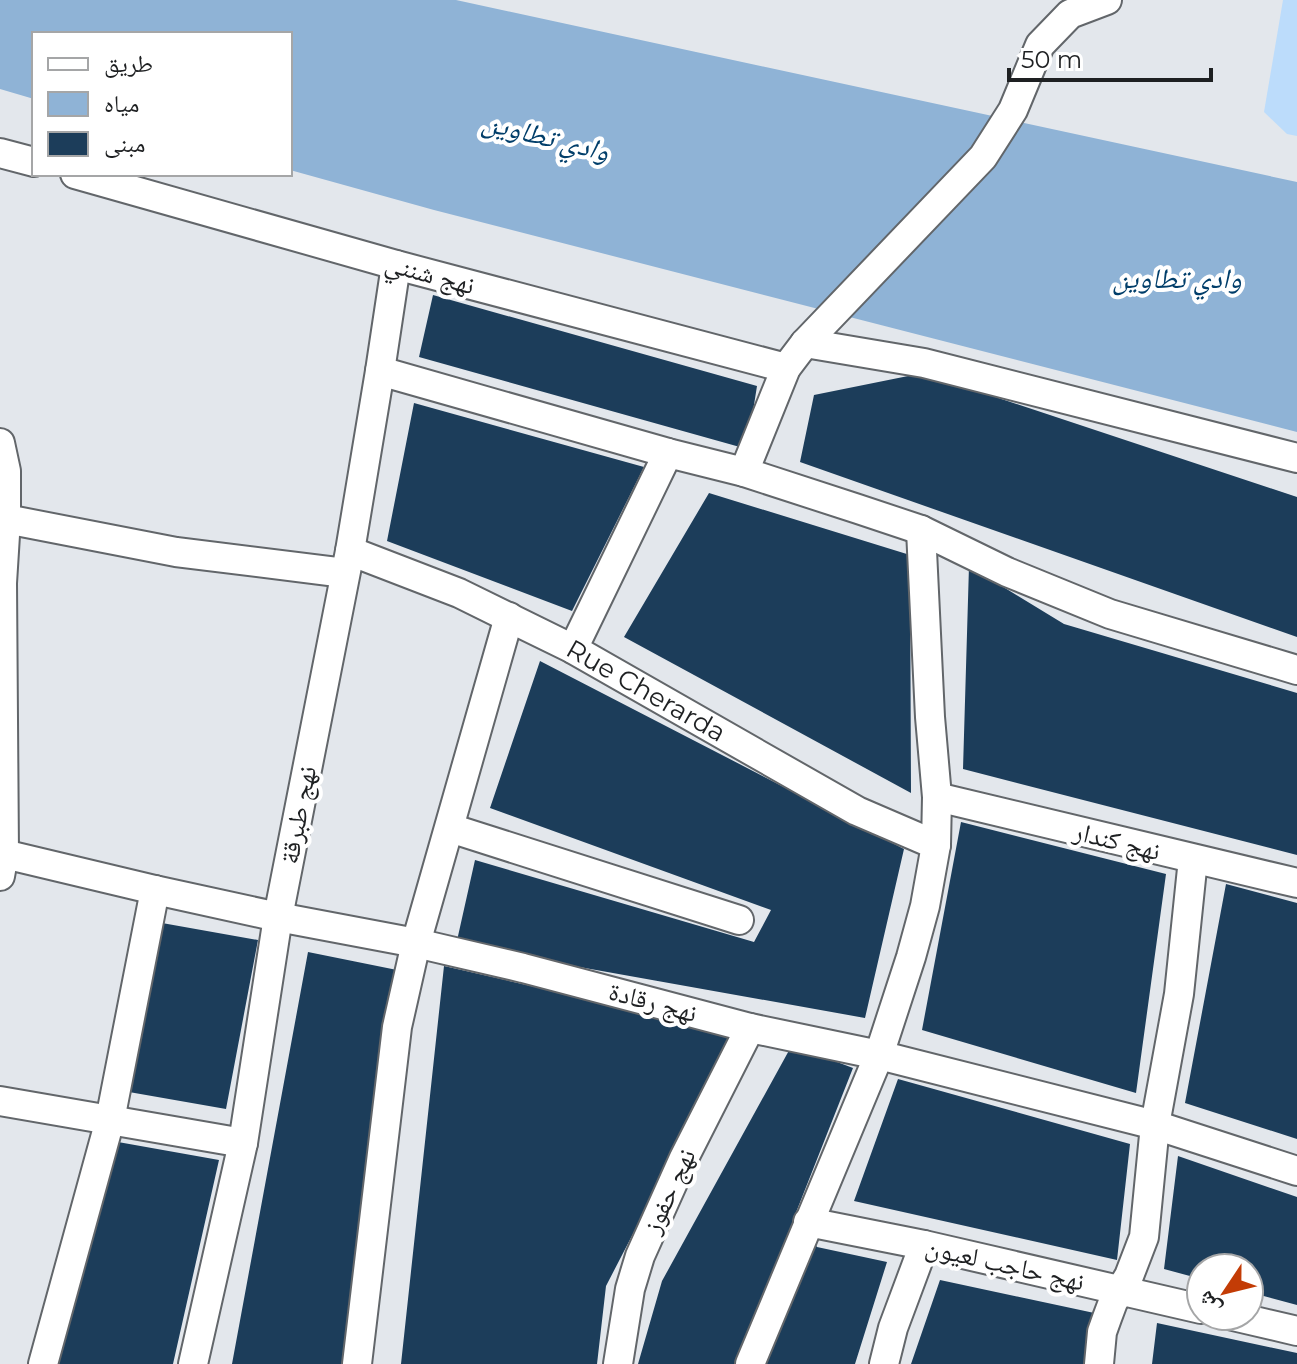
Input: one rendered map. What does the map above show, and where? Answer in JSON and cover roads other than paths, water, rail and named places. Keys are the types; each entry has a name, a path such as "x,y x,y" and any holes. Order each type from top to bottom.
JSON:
{"street":[{"path":"744,472 786,368 805,343 983,157 1013,110 1040,45 1070,14 1107,0"},
{"path":"0,153 32,161"},
{"name":"نهج شنني","path":"82,176 396,265 786,368"},
{"name":"نهج طبرقة","path":"193,1364 243,1143 278,917 347,562 396,265"},
{"path":"805,343 924,363 1297,458"},
{"path":"380,371 744,472 921,530 1007,572 1110,614 1297,670"},
{"path":"0,443 6,471 2,583 2,865"},
{"path":"573,649 668,453"},
{"name":"Rue Cherarda","path":"6,519 176,552 347,562 459,593 573,649 857,811 936,845"},
{"path":"750,1364 879,1055 925,906 936,845 937,797 921,530"},
{"path":"357,1364 397,1027 416,943 509,617"},
{"name":"نهج كندار","path":"937,797 1297,883"},
{"path":"450,828 739,920"},
{"path":"1099,1364 1102,1332 1144,1237 1155,1125 1179,994 1193,859"},
{"name":"نهج رقادة","path":"2,865 155,890 523,968 750,1028 879,1055 1155,1125 1297,1171"},
{"path":"43,1364 110,1120 155,890"},
{"name":"نهج حفوز","path":"618,1364 630,1289 640,1256 678,1170 750,1028"},
{"path":"0,1101 243,1143"},
{"name":"نهج حاجب لعيون","path":"808,1222 924,1245 1185,1305"},
{"path":"884,1364 893,1328 924,1245"},
{"path":"1265,1324 1297,1331"}],"water":[{"name":"وادي تطاوين","path":"0,0 456,0 1297,182 1297,432 434,210 292,171 292,32 32,32 32,98 0,89"}]}
